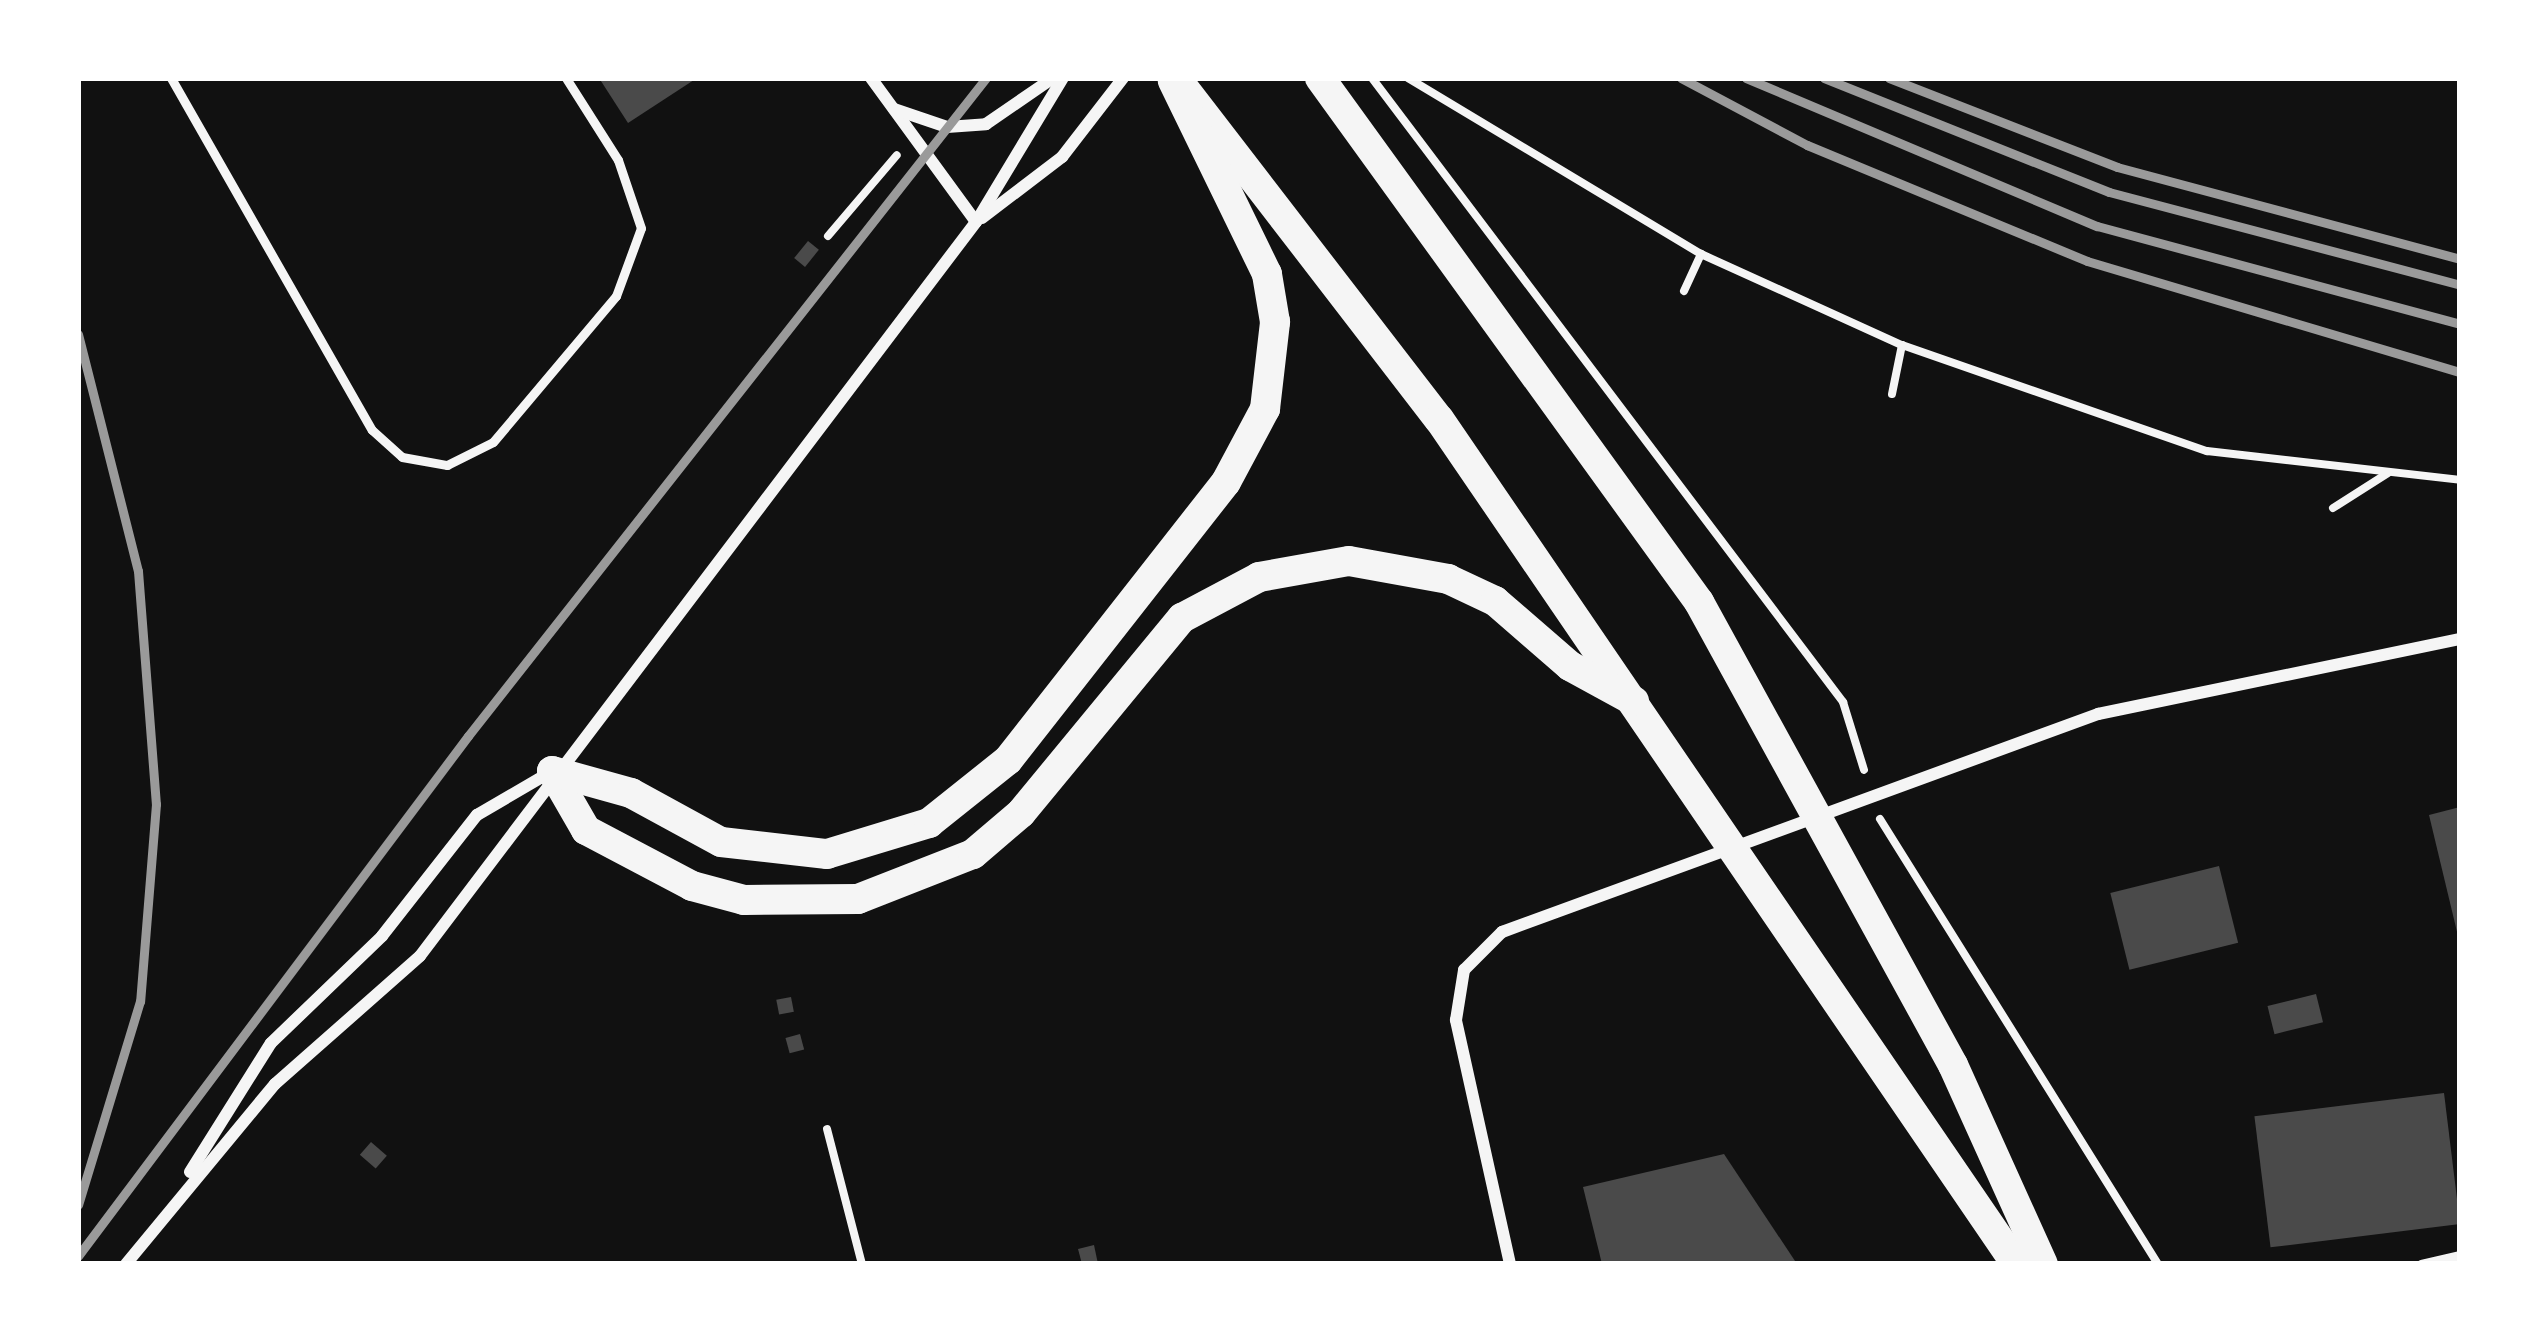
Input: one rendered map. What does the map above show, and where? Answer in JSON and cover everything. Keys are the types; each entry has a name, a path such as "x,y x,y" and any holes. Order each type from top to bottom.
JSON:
{"main road":[{"path":"1174,78 1336,274 1768,889 2016,1264"},
{"path":"552,771 631,793 722,842 826,854 929,824 1007,760 1226,482 1265,409 1276,322 1267,274 1247,220 1192,139 1174,78"},
{"path":"1320,78 1647,518 1845,863 2042,1264"},
{"path":"552,771 586,830 692,886 799,904 896,889 973,854 1022,813 1182,618 1259,577 1349,561 1430,574 1495,601 1570,666 1640,704"}],"street":[{"path":"871,78 976,222"},
{"path":"893,109 946,127 986,124 1053,78"},
{"path":"181,1189 275,1084 420,956 552,771 976,222 1064,78"},
{"path":"976,222 1062,157 1123,78"},
{"path":"1510,1264 1456,1020 1478,949 1872,794 2098,714 2460,639"},
{"path":"126,1264 181,1189 272,1043 382,936 477,815 552,771"}],"lane":[{"path":"171,78 372,430 402,458 447,465 493,442 616,296 641,228 618,160 566,78"},
{"path":"2421,1264 2460,1255"}],"path":[{"path":"1372,78 1843,702 1888,843 2158,1264"},
{"path":"1408,78 1701,254 1902,345 2207,451 2460,480"},
{"path":"828,236 913,136"},
{"path":"1684,291 1701,254"},
{"path":"1892,394 1902,345"},
{"path":"2333,508 2388,473"},
{"path":"827,1129 862,1264"}],"building":[{"path":"599,78 697,78 628,123"},
{"path":"808,241 819,250 805,267 794,258"},
{"path":"2460,807 2460,936 2458,936 2429,815"},
{"path":"2219,866 2238,943 2129,970 2110,893"},
{"path":"2316,994 2323,1022 2275,1034 2267,1006"},
{"path":"791,997 794,1012 779,1015 776,1000"},
{"path":"800,1034 804,1049 790,1053 786,1038"},
{"path":"2444,1093 2460,1224 2271,1247 2254,1116"},
{"path":"371,1142 387,1156 376,1169 360,1155"},
{"path":"1724,1154 1797,1264 1602,1264 1583,1187"},
{"path":"1094,1245 1098,1264 1082,1264 1078,1249"}],"railway":[{"path":"78,1256 468,736 986,78"},
{"path":"1681,78 1807,145 2087,261 2460,372"},
{"path":"1746,78 2097,226 2460,324"},
{"path":"1824,78 2109,192 2460,285"},
{"path":"1889,78 2117,167 2460,259"},
{"path":"78,334 138,571 156,804 140,1001 78,1205"}]}
